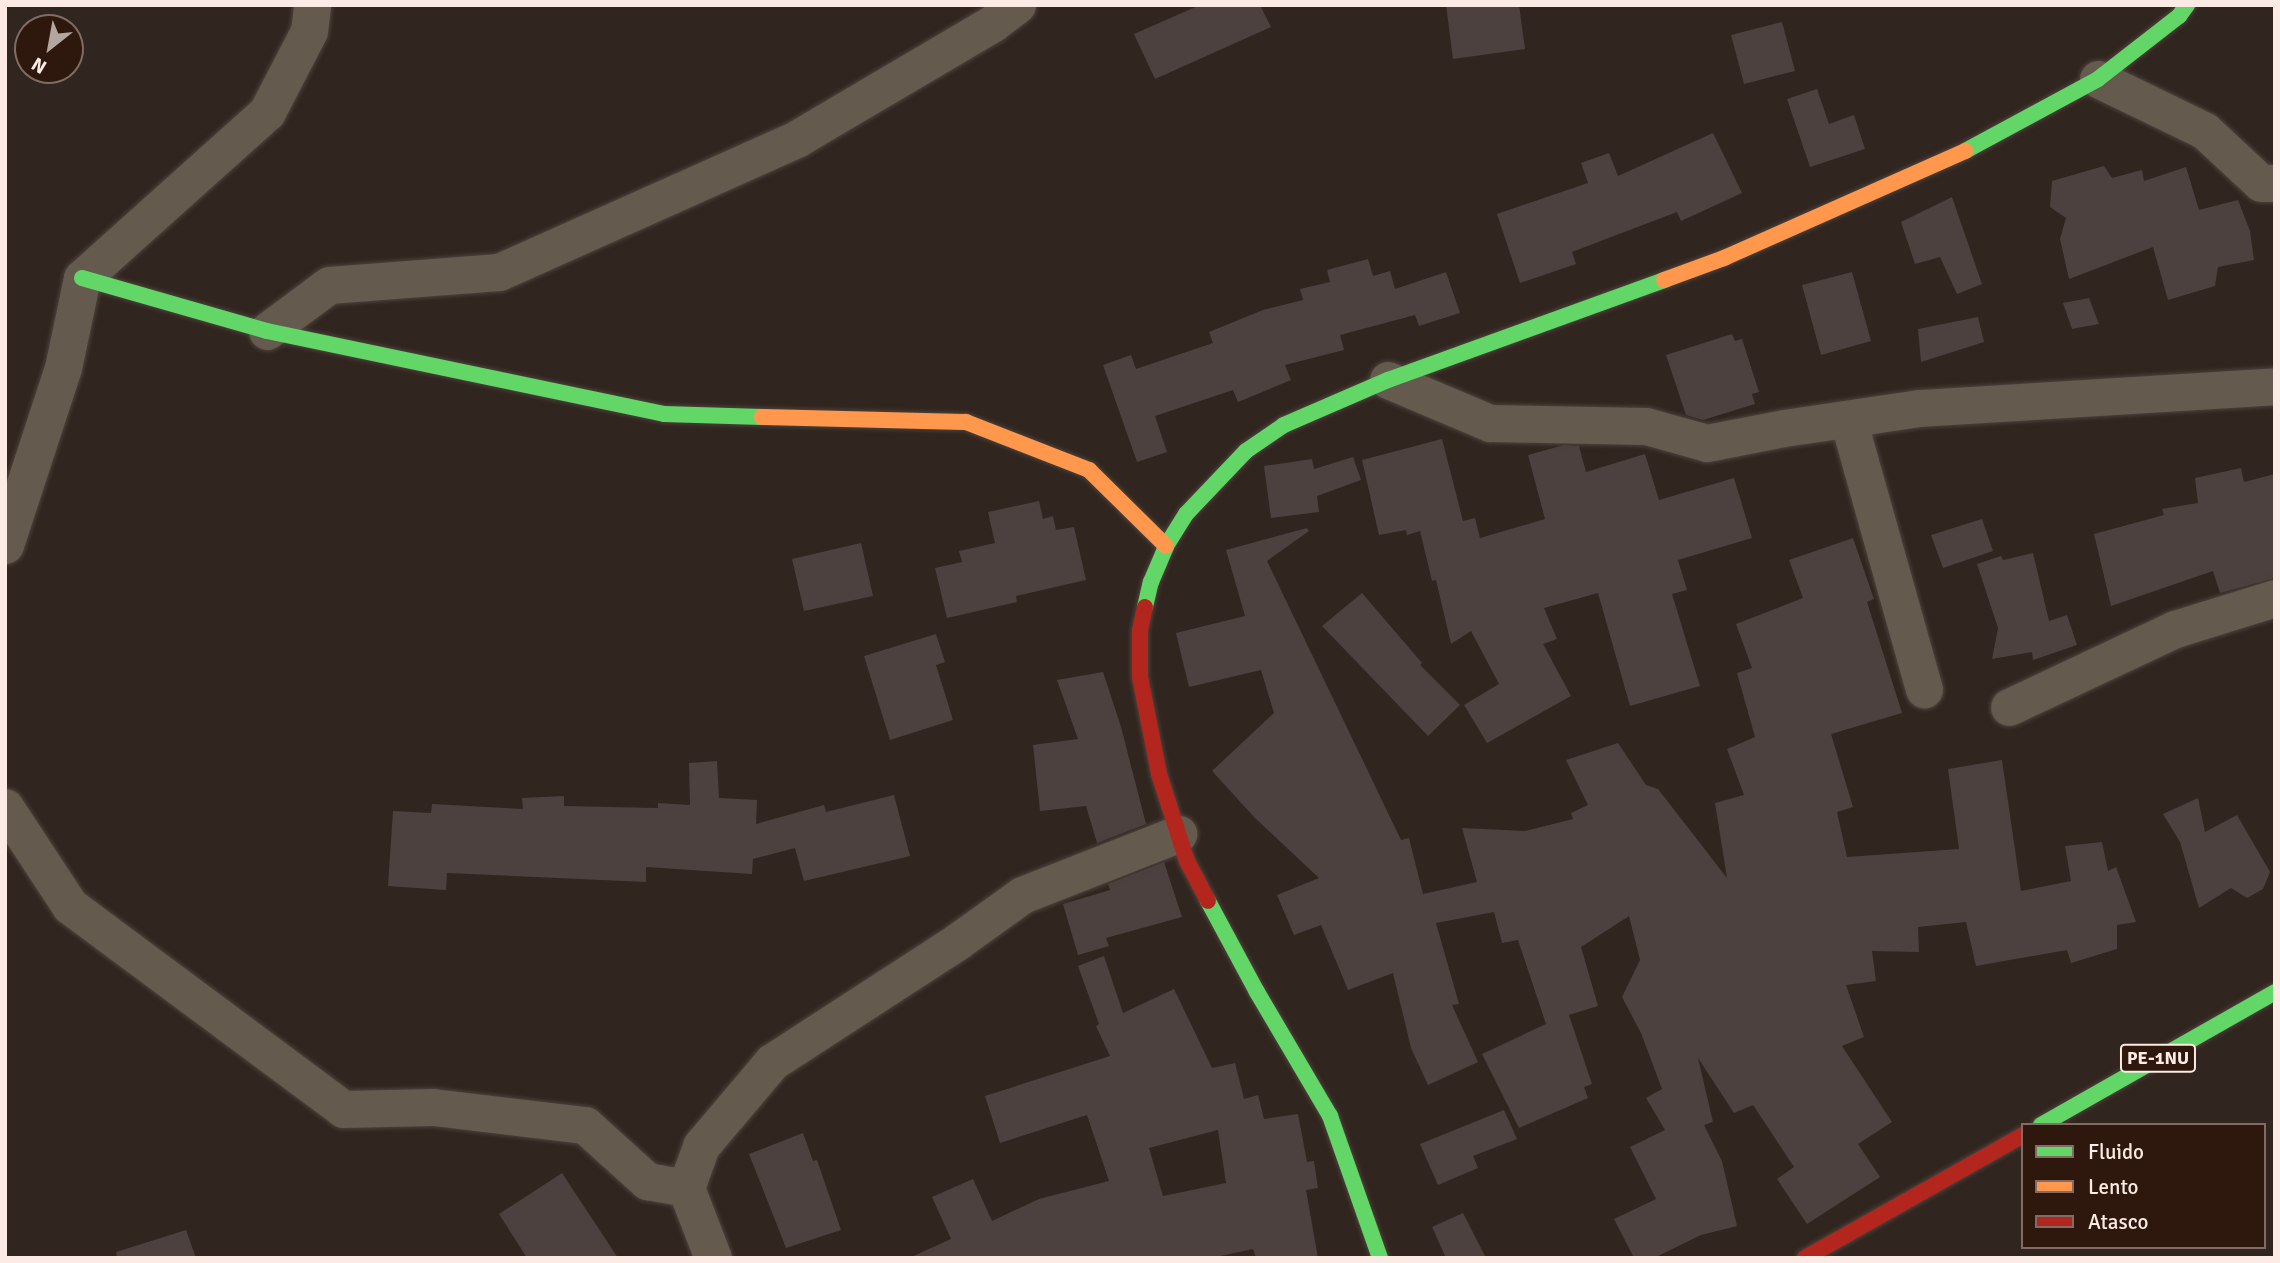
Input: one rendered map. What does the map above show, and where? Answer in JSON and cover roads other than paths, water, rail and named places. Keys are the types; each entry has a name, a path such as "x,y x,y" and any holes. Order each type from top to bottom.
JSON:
{"main road":[{"path":"1380,1258 1330,1116 1250,981 1187,862 1159,774 1140,677 1140,631 1151,582 1166,546 1186,514 1213,482 1246,452 1284,425 1388,380 1737,253 1887,188 2002,133 2098,79 2179,16 2187,5"},
{"path":"82,278 267,331 664,414 966,422 1089,470 1166,546"},
{"name":"PE-1NU","path":"2044,1123 2275,992"},
{"path":"1805,1258 2021,1136"}],"street":[{"path":"5,545 63,368 82,278 267,112 309,31 312,5"},
{"path":"267,331 329,285 499,272 798,138 1017,5"},
{"path":"2098,79 2205,131 2261,183 2275,183"},
{"path":"1388,380 1490,423 1646,426 1707,443 1920,408 2275,386"},
{"path":"1848,419 1924,690"},
{"path":"2010,707 2175,629 2275,598"},
{"path":"5,807 70,906 343,1109 433,1107 585,1125 647,1181 686,1188"},
{"path":"713,1258 686,1188 701,1146 772,1062 958,941 1022,895 1178,834"}]}
